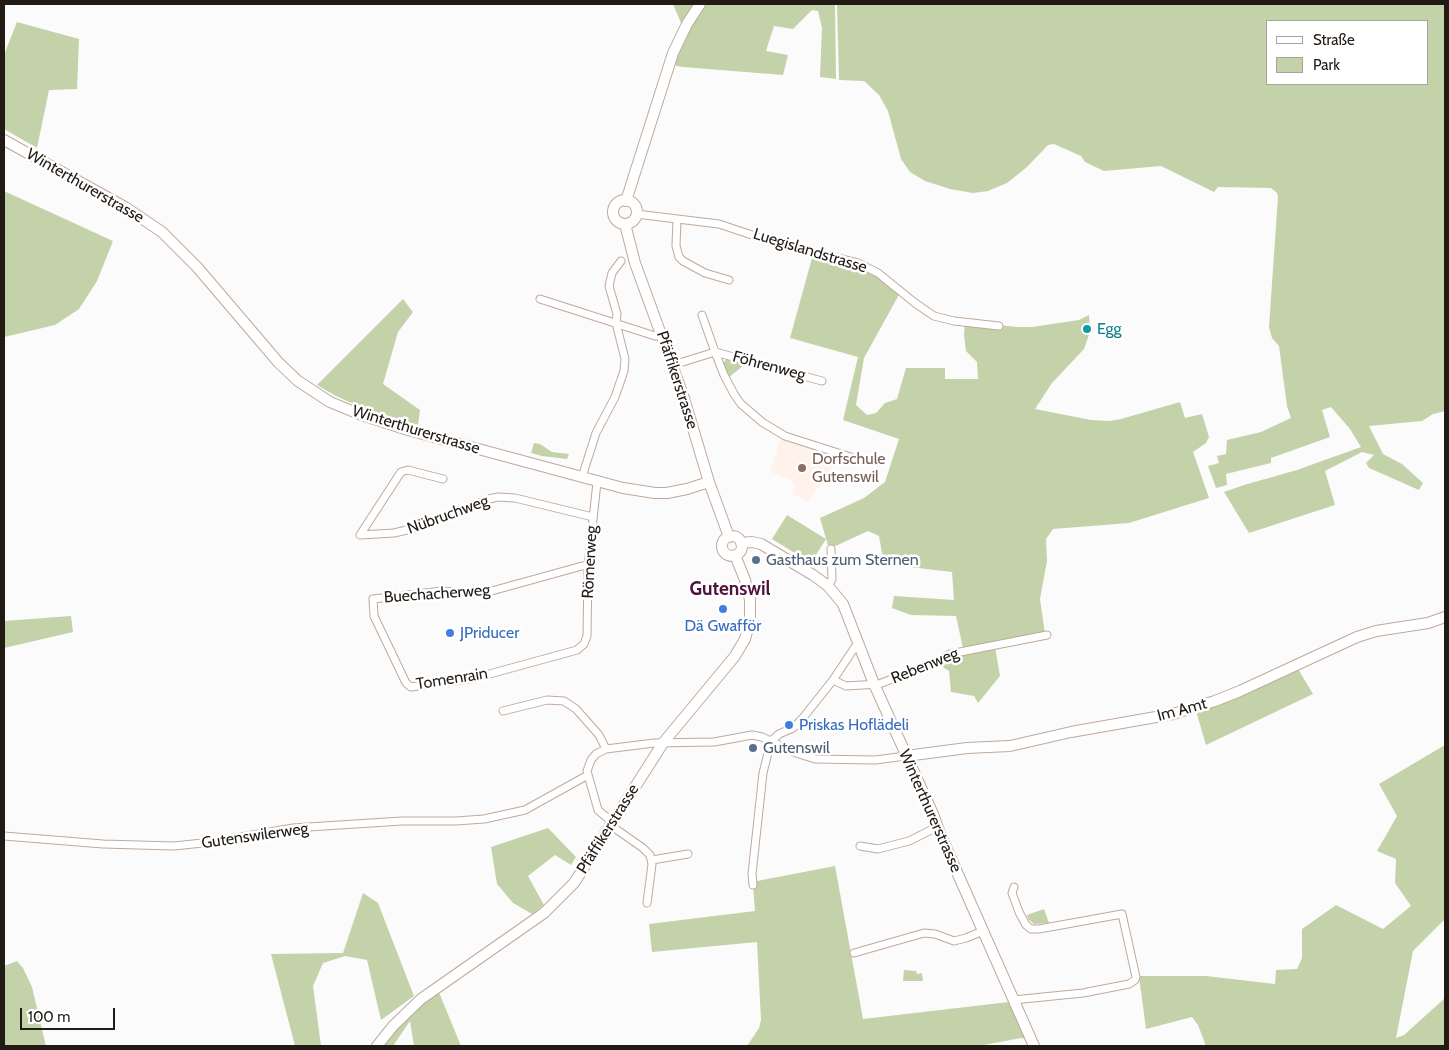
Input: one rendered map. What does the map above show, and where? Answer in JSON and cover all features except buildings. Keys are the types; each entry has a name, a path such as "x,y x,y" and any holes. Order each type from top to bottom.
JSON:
{"main road":[{"name":"Pfäffikerstrasse","path":"700,4 687,24 676,48 626,201 617,203 613,212 616,220 625,224 635,263 673,364 728,537"},
{"name":"Winterthurerstrasse","path":"4,140 125,207 169,238 197,267 270,354 298,381 321,397 384,423 623,488 655,493 676,492 709,482"},
{"path":"625,224 634,219 636,214 634,205 626,201"},
{"path":"728,537 736,537 741,543 741,549 735,555 728,555 723,550 723,542 728,537"},
{"name":"Winterthurerstrasse","path":"741,543 754,542 761,544 814,575 828,586 843,604 856,648 938,826 1034,1046"},
{"name":"Pfäffikerstrasse","path":"377,1046 393,1026 421,998 544,913 578,877 663,743 735,656 745,639 750,621 750,600 745,580 735,555"},
{"name":"Im Amt","path":"906,756 967,748 1010,746 1071,732 1194,709 1376,631 1428,623 1445,617"}],"street":[{"name":"Luegislandstrasse","path":"636,214 719,224 782,245 858,262 878,273 934,316 954,321 999,326"},
{"path":"678,219 676,246 683,261 705,273 729,280"},
{"path":"582,478 596,433 615,397 623,375 625,359 616,323 618,314 609,286 612,273 621,262"},
{"path":"540,299 655,336 662,335"},
{"path":"702,315 724,375 741,404 762,422 785,436 860,460"},
{"path":"673,364 715,352"},
{"name":"Föhrenweg","path":"715,352 822,381"},
{"name":"Nübruchweg","path":"444,479 408,470 401,472 360,535 410,529 498,497 516,498 593,517"},
{"name":"Römerweg","path":"585,643 588,636 588,566 597,482"},
{"path":"828,586 832,579 831,549"},
{"name":"Buechacherweg","path":"373,598 442,591 488,592 582,566 588,566"},
{"name":"Tomenrain","path":"373,598 374,616 406,683 411,687 475,678 577,650 585,643"},
{"name":"Rebenweg","path":"833,680 846,686 879,684 921,669 950,654 1047,635"},
{"path":"753,885 753,866 757,845 763,774 771,741 779,734 797,725 856,648"},
{"path":"503,711 547,700 564,701 576,709 599,735 606,749"},
{"path":"647,903 652,860 647,851 611,824 598,810 588,775 588,767 596,754 606,749 663,743 714,742 752,735 771,741 796,753 825,760 888,759 900,755 906,756"},
{"name":"Gutenswilerweg","path":"4,836 103,844 174,846 212,842 293,828 402,821 469,821 505,815 537,804 588,775"},
{"path":"860,846 878,850 909,841 938,826"},
{"path":"652,860 688,854"},
{"path":"1013,1000 1083,993 1129,984 1136,977 1122,914 1031,929 1026,925 1019,912 1012,893 1014,888"},
{"path":"854,953 924,933 935,934 954,941 983,931"}],"shaded area":[{"name":"Dorfschule Gutenswil","path":"781,438 838,457 836,464 808,501 792,494 796,487 790,479 770,472"}],"green space":[{"path":"673,4 695,4 681,23"},
{"path":"706,4 835,4 836,79 820,77 822,28 818,11 812,10 793,29 774,26 766,51 788,55 783,75 676,66 675,62 686,32"},
{"path":"837,4 1445,4 1445,411 1433,414 1422,421 1369,426 1383,454 1402,464 1423,483 1419,490 1369,468 1366,463 1374,455 1362,452 1325,471 1335,505 1249,533 1224,492 1297,470 1361,447 1350,429 1331,407 1322,410 1330,437 1271,458 1271,463 1226,474 1227,485 1216,488 1208,466 1219,463 1217,456 1226,454 1227,440 1261,432 1291,418 1287,406 1279,346 1272,338 1269,327 1278,197 1277,193 1271,188 1218,187 1214,192 1161,166 1104,171 1085,162 1081,156 1054,144 1048,145 1027,167 1007,183 988,191 973,193 950,189 925,181 910,172 901,159 888,111 879,95 864,81 839,80"},
{"path":"17,22 79,39 77,89 49,90 37,148 4,129 4,55"},
{"path":"4,191 113,241 97,281 79,309 55,325 4,337"},
{"path":"812,258 838,261 870,271 901,291 864,358 856,405 867,415 876,413 885,403 897,399 906,368 945,368 945,379 978,379 977,362 966,351 965,322 1032,327 1079,320 1089,315 1090,332 1084,349 1052,383 1035,409 1091,420 1110,421 1180,402 1185,418 1202,414 1209,437 1206,443 1193,452 1209,498 1129,523 1053,529 1046,539 1047,561 1040,599 1045,634 995,647 1000,676 978,703 974,696 951,692 949,671 938,664 963,648 956,616 911,615 892,608 894,596 954,600 952,572 884,564 879,536 868,531 829,549 820,518 864,498 885,482 899,439 843,420 858,357 790,338"},
{"path":"403,299 413,312 398,332 383,384 420,410 418,425 365,409 317,385"},
{"path":"727,358 745,363 728,378 723,364"},
{"path":"534,443 540,444 552,452 569,454 567,459 531,453"},
{"path":"787,515 826,539 811,563 772,539"},
{"path":"71,616 73,632 4,648 4,621"},
{"path":"1298,669 1313,694 1206,745 1196,711"},
{"path":"1445,745 1445,919 1413,951 1396,1038 1404,1035 1445,998 1445,1046 1206,1046 1198,1025 1192,1017 1146,1029 1139,976 1206,976 1275,984 1276,970 1297,969 1302,958 1302,929 1336,905 1383,929 1411,906 1395,883 1396,859 1377,851 1397,816 1379,784"},
{"path":"548,828 576,857 571,865 555,855 528,876 544,905 532,914 513,903 497,884 491,847"},
{"path":"835,866 863,1019 1009,1002 1026,1039 1021,1038 979,1046 747,1046 759,1028 761,1020 757,942 652,952 649,924 755,911 753,885 757,881"},
{"path":"363,893 378,903 414,996 381,1020 367,960 345,956 323,963 313,986 321,1046 295,1046 271,954 343,953"},
{"path":"1044,909 1049,923 1034,924 1028,919 1027,915"},
{"path":"17,961 23,968 32,987 46,1046 4,1046 4,966"},
{"path":"904,970 916,971 917,974 922,973 923,981 903,981"},
{"path":"438,990 461,1046 414,1046 410,1021 393,1046 382,1046 408,1016"}],"place":[{"name":"Egg","path":"1087,329"},
{"name":"Dorfschule Gutenswil","path":"802,468"},
{"name":"Gasthaus zum Sternen","path":"756,560"},
{"name":"Dä Gwafför","path":"723,609"},
{"name":"JPriducer","path":"450,633"},
{"name":"Priskas Hoflädeli","path":"789,725"},
{"name":"Gutenswil","path":"753,748"}],"district":[{"name":"Gutenswil","path":"730,589"}]}
